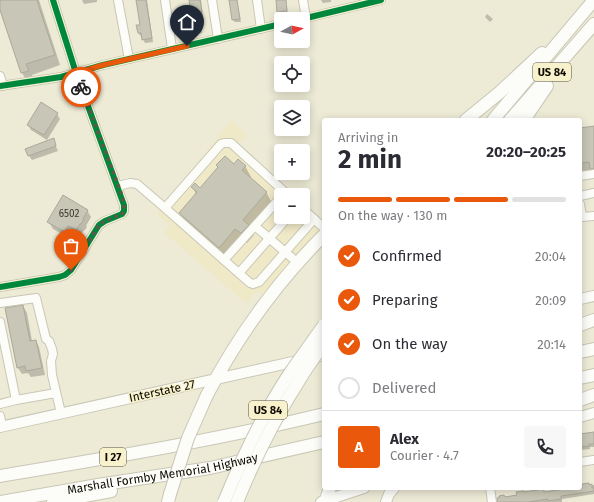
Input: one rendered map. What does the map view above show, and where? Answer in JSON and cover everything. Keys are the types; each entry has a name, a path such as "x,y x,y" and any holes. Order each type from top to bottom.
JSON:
{"highway":[{"name":"US 84","path":"495,118 594,0"},
{"name":"US 84","path":"512,118 594,24"},
{"path":"525,118 594,24"},
{"path":"468,118 499,93 568,30"},
{"path":"170,499 188,438 206,395 215,379 267,299 322,237"},
{"path":"582,324 594,320"},
{"name":"US 84","path":"224,502 249,446 270,407 290,374 322,328"},
{"name":"US 84","path":"237,502 260,450 280,412 322,347"},
{"path":"582,352 594,349"},
{"path":"582,378 594,375"},
{"path":"582,399 594,395"},
{"name":"I 27","path":"0,476 151,450 322,414"},
{"name":"Marshall Formby Memorial Highway","path":"0,502 210,468 322,442"},
{"path":"53,502 120,490 210,468"},
{"path":"325,502 329,490"}],"main road":[{"path":"582,299 594,296"},
{"name":"Interstate 27","path":"1,427 322,355"},
{"path":"582,416 594,413"},
{"path":"325,502 358,490"},
{"path":"386,502 393,490"}],"street":[{"path":"0,287 59,278 65,275 71,270 99,225 122,214 124,211 124,205 118,186 76,73 53,0"},
{"path":"118,0 129,59"},
{"path":"165,0 172,49"},
{"path":"212,0 218,39"},
{"path":"257,0 261,29"},
{"path":"304,0 304,12"},
{"path":"310,17 350,4 381,0"},
{"path":"0,76 2,86 61,77 103,65 274,26"},
{"path":"165,208 224,142 231,144 277,188"},
{"path":"582,176 594,174"},
{"path":"118,186 130,183 137,184 250,283 253,284 259,282 314,219"},
{"path":"582,196 594,194"},
{"path":"224,260 274,206"},
{"path":"310,215 322,226"},
{"path":"582,217 594,216"},
{"path":"239,273 282,224"},
{"path":"255,226 298,263"},
{"path":"0,303 36,298 46,339 52,349 52,375 61,413"},
{"path":"0,322 16,400"},
{"path":"0,404 56,393"},
{"path":"0,416 1,427"},
{"path":"582,462 594,460"},
{"path":"490,490 492,502"}],"shaded area":[{"path":"231,120 247,135 234,149 279,188 274,188 274,224 310,224 310,214 322,225 322,227 265,296 258,292 254,293 247,304 164,233 169,225 157,214"}],"building":[{"path":"0,0 37,0 55,55 26,64 29,71 21,73 0,10"},
{"path":"136,0 146,0 152,38 142,40 141,33 138,33 136,25 140,25"},
{"path":"189,0 200,0 202,12 200,12 201,30 191,31 188,24 186,24 185,17 191,16"},
{"path":"229,0 237,0 240,19 232,20"},
{"path":"276,0 286,0 287,11 277,12"},
{"path":"41,102 58,113 44,135 27,125"},
{"path":"594,126 594,169 590,169 589,162 582,163 582,128"},
{"path":"54,138 56,146 28,156 25,149"},
{"path":"225,156 234,164 238,159 246,166 242,170 267,192 243,220 249,225 241,233 235,229 219,248 179,213 197,192 191,187 195,183 200,188 218,167 216,165"},
{"path":"63,195 88,210 81,224 76,230 68,226 65,232 47,222"},
{"path":"23,305 30,341 36,340 42,368 26,371 25,366 17,368 5,308"},
{"path":"594,432 594,444 582,447 582,434"},
{"path":"582,484 592,484 594,491 561,496 561,499 548,501 548,499 528,502 497,502 497,498 499,498 499,496 504,495 505,497 517,495 516,492 537,490 544,490 544,492 557,490 582,490"}],"cycle path":[{"path":"0,287 65,275 71,270 99,225 122,214 124,211 124,205 76,73 53,0"},
{"path":"310,17 381,0"},
{"path":"0,86 61,77 103,65 274,26"}],"way so far":[{"path":"71,270 99,225 122,214 124,211 122,196 81,87"}],"route":[{"path":"81,87 76,73 103,65 187,46"}]}
